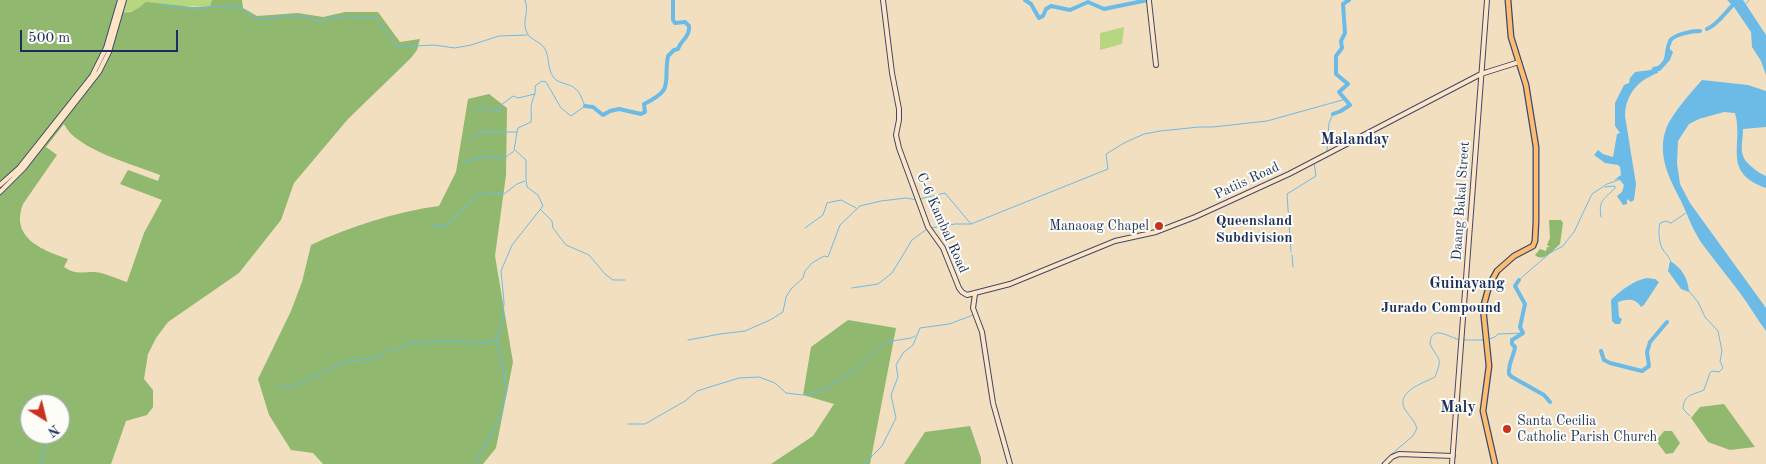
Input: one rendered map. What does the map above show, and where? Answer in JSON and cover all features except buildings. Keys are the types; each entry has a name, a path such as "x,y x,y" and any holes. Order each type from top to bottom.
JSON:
{"main road":[{"path":"1495,464 1483,411 1488,366 1483,308 1490,282 1504,264 1514,256 1530,248 1535,241 1536,147 1527,89 1511,37 1508,0"}],"street":[{"path":"0,185 24,168 96,78 106,58 120,0"},
{"path":"114,27 124,0"},
{"name":"C-6 Kambal Road","path":"883,0 892,73 899,109 896,140 929,228 943,248 960,290 967,295 975,294"},
{"name":"Daang Bakal Street","path":"1452,464 1488,0"},
{"path":"1149,1 1156,66"},
{"name":"Patiis Road","path":"975,294 1010,284 1115,240 1156,232 1195,217 1289,174 1481,74 1518,62"},
{"path":"0,192 11,178"},
{"path":"975,294 972,308 982,332 993,403 1010,464"},
{"path":"1385,464 1392,457 1399,454 1453,456"}],"green space":[{"path":"0,0 117,0 115,11 125,12 135,10 146,2 193,7 210,6 212,0 242,0 243,8 257,16 298,13 323,17 345,12 378,12 400,42 420,39 417,50 411,58 348,119 294,183 281,220 239,273 168,322 156,338 148,354 144,379 153,390 153,407 147,415 126,421 111,464 0,464","holes":["64,124 70,133 80,141 107,155 160,175 158,181 128,170 120,184 162,200 144,233 127,282 95,272 68,270 64,267 68,259 39,247 31,241 21,226 20,216 23,204 57,155 46,147"]},
{"path":"126,0 212,0 210,6 180,6 123,12"},
{"path":"1124,27 1122,44 1100,50 1100,33"},
{"path":"489,94 507,108 506,175 495,256 513,362 496,448 483,464 323,464 313,453 291,450 269,415 258,379 291,311 302,282 311,245 374,221 406,212 439,206 456,172 468,99"},
{"path":"1549,220 1561,220 1563,223 1560,244 1542,258 1535,255 1540,249 1546,251 1547,247 1550,247 1547,245 1550,238"},
{"path":"848,320 896,328 870,464 771,464 813,436 834,404 803,395 811,347"},
{"path":"1724,404 1755,447 1730,450 1708,442 1691,418 1700,407"},
{"path":"970,426 981,458 981,464 904,464 925,432"},
{"path":"1664,431 1672,431 1680,443 1673,453 1666,454 1656,441"}],"water":[{"path":"1727,0 1743,0 1766,35 1766,75 1761,61 1752,47 1751,32"},
{"path":"1672,43 1669,48 1673,52 1670,60 1658,73 1642,81 1634,89 1626,104 1625,116 1636,184 1634,200 1631,202 1627,199 1627,204 1623,205 1617,196 1622,192 1624,185 1619,179 1614,180 1621,175 1620,167 1605,163 1594,155 1598,150 1603,154 1613,157 1617,134 1620,133 1615,126 1615,103 1624,85 1629,83 1630,78 1635,72 1651,70 1653,67 1658,66 1661,67 1661,63 1667,61 1669,53 1667,47"},
{"path":"1702,80 1748,85 1766,91 1766,127 1743,129 1742,150 1747,163 1766,176 1766,188 1743,174 1739,166 1735,113 1724,112 1689,124 1678,141 1677,163 1680,184 1690,203 1766,308 1766,331 1740,293 1699,240 1672,184 1666,166 1663,148 1666,129 1677,110"},
{"path":"1670,261 1684,274 1689,292 1681,289 1668,271"},
{"path":"1647,278 1655,279 1659,282 1644,305 1641,307 1631,300 1618,302 1619,317 1622,319 1620,324 1615,324 1612,321 1611,300 1628,286"}],"waterway":[{"path":"474,464 500,418 507,390 497,337 503,318 504,302 501,271 512,245 543,206 538,195 527,187 526,160 514,149 518,128 531,122 531,106 535,86 542,81 546,82 561,108 571,116 585,106 576,90 557,81 553,77 544,48 527,33 525,29 527,9 525,0"},
{"path":"585,106 593,107 603,115 619,109 641,114 645,112 644,104 654,99 664,90 668,56 678,49 689,30 689,26 685,22 675,23 673,20 673,0"},
{"path":"1025,0 1031,4 1039,18 1051,6 1070,10 1088,2 1104,9 1148,0"},
{"path":"1333,114 1350,105 1339,92 1348,84 1336,74 1336,56 1342,48 1341,41 1345,33 1343,4 1349,0"},
{"path":"1745,5 1749,0"},
{"path":"1707,29 1719,21 1735,3"},
{"path":"159,5 193,9 227,6 243,9 254,18 269,20 280,16 300,16 319,21 346,16 375,17 397,47 434,45 455,48 499,36 527,35"},
{"path":"1657,69 1666,60 1668,46 1675,36 1700,31"},
{"path":"474,109 486,108 499,112 501,105 513,96 518,98 535,94"},
{"path":"931,228 955,224 971,224 1108,169 1106,154 1144,134 1267,121 1346,99"},
{"path":"1327,151 1329,123 1333,114"},
{"path":"468,141 480,132 517,132"},
{"path":"463,162 487,156 506,157 514,151"},
{"path":"1291,252 1287,194 1316,176 1314,162"},
{"path":"1521,278 1550,253 1563,246 1574,232 1592,194 1607,184 1621,179"},
{"path":"431,225 446,226 473,199 484,192 504,194 517,184 525,181"},
{"path":"1601,217 1601,203 1615,188 1615,186 1605,187"},
{"path":"920,199 945,193 971,224"},
{"path":"688,340 745,331 770,320 783,312 786,297 791,289 803,278 805,271 812,263 824,256 828,257 840,225 860,206 906,198 917,200"},
{"path":"805,228 823,215 827,203 841,200 856,208"},
{"path":"541,210 552,221 553,228 566,245 589,255 605,274 613,280 625,280"},
{"path":"1671,263 1660,243 1660,223 1666,221 1671,223 1686,213"},
{"path":"852,288 878,284 892,273 912,240 927,229"},
{"path":"1292,255 1293,267"},
{"path":"1519,280 1515,286 1525,304 1520,327 1523,333 1512,340 1512,344 1515,347 1509,366 1509,374 1544,395 1550,402"},
{"path":"1689,291 1698,302 1705,317 1718,331 1722,351 1720,361 1723,368 1719,372 1712,371 1710,373 1704,390 1687,397 1683,409 1690,416"},
{"path":"864,464 882,446 896,418 891,395 898,377 896,365 903,353 913,345 920,328 949,324 973,315"},
{"path":"1601,351 1604,360 1610,363 1642,371 1649,366 1647,352 1650,342 1667,322"},
{"path":"1395,451 1413,436 1417,428 1403,404 1407,393 1435,377 1439,366 1439,359 1430,344 1431,338 1434,334 1442,333 1460,340"},
{"path":"1489,339 1498,334 1523,333"},
{"path":"628,424 645,424 685,401 697,391 739,378 759,377 775,383 786,393 803,395 825,389 856,369 886,342 915,336"},
{"path":"276,388 292,387 347,361 380,356 390,349 398,349 411,343 449,341 482,343 497,340"},
{"path":"1463,340 1485,340"},
{"path":"42,464 43,451 48,444"},
{"path":"1381,464 1394,452"}],"place":[{"name":"Manaoag Chapel","path":"1159,226"},
{"name":"Santa Cecilia Catholic Parish Church","path":"1507,429"}],"district":[{"name":"Malanday","path":"1355,140"},
{"name":"Queensland Subdivision","path":"1254,230"},
{"name":"Guinayang","path":"1467,284"},
{"name":"Jurado Compound","path":"1441,308"},
{"name":"Maly","path":"1458,408"}]}
